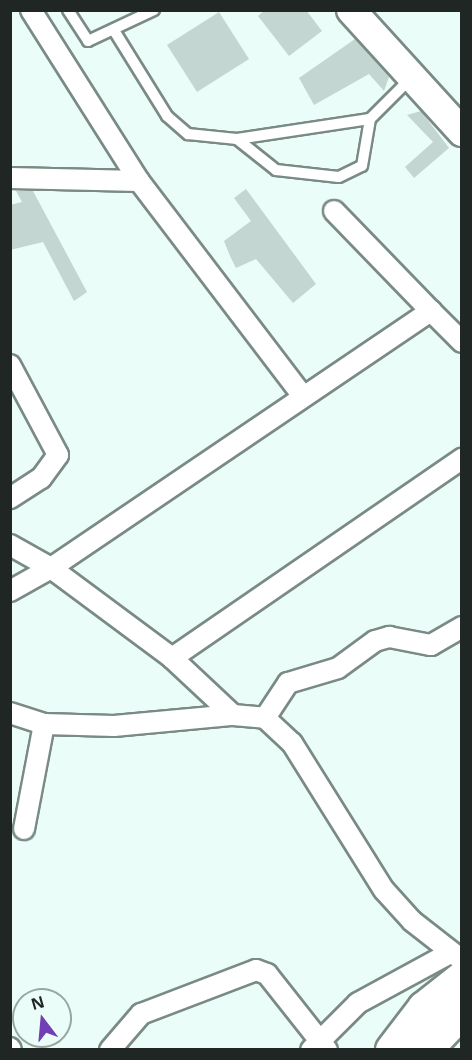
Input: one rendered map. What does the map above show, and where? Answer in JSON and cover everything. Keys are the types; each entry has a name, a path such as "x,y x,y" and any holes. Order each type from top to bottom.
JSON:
{"main road":[{"path":"392,1050 458,964"},
{"path":"426,1050 462,1012"}],"street":[{"path":"31,10 139,181 302,395"},
{"path":"351,10 462,132"},
{"path":"10,178 139,181"},
{"path":"334,211 462,342"},
{"path":"10,591 51,568 302,395 431,311"},
{"path":"10,365 58,455 48,471 10,498"},
{"path":"172,658 462,459"},
{"path":"10,545 51,568 172,658 233,715"},
{"path":"265,718 288,683 338,668 375,641 389,637 431,645 462,627"},
{"path":"10,713 44,724 114,726 233,715 265,718 292,743 384,890 458,964 358,1003 320,1047 267,975 256,970 150,1009 124,1028 110,1050"},
{"path":"24,829 44,724"}],"lane":[{"path":"68,10 88,41 115,32 153,11"},
{"path":"115,32 176,128 188,134 237,139 370,119"},
{"path":"237,139 276,170 339,177 362,166 370,119 412,77"}],"building":[{"path":"265,10 306,10 322,31 289,56 258,16"},
{"path":"219,12 249,59 197,92 167,45"},
{"path":"355,39 389,77 384,91 369,74 314,105 299,78"},
{"path":"421,111 449,148 414,178 405,167 433,142 407,115"},
{"path":"246,189 316,284 293,303 256,259 236,268 230,256 224,241 251,221 234,198"},
{"path":"16,191 33,191 87,292 74,301 43,242 10,250 10,205 22,202"}]}
